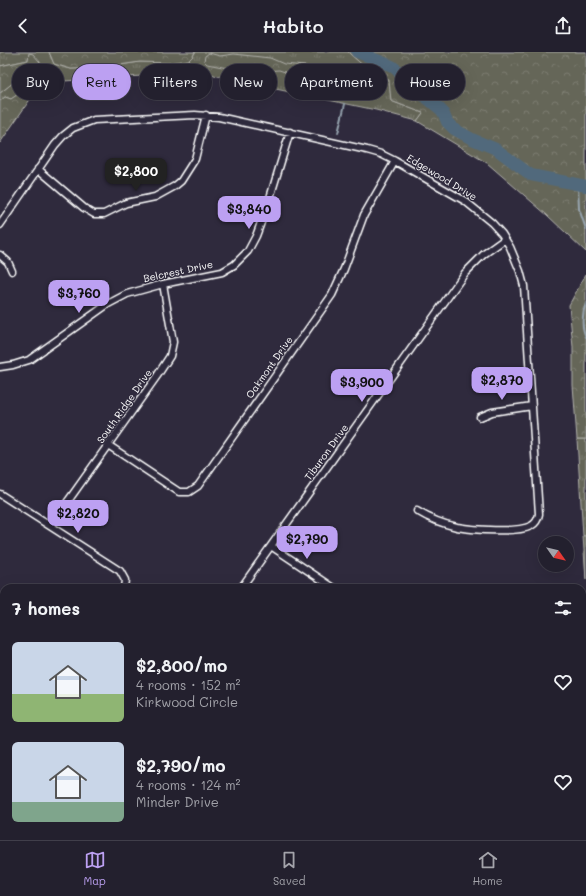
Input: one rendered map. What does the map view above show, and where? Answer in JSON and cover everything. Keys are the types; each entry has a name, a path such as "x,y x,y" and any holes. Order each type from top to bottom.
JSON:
{"street":[{"name":"Edgewood Drive","path":"0,225 55,145 73,128 91,121 136,117 206,115 372,151 395,161 474,208 495,225 505,239 518,265 524,286 539,509 538,518 534,524 522,529 470,529 442,522 418,512"},
{"path":"38,169 84,208 94,214 104,214 126,203 155,197 181,181 192,165 199,146 206,115"},
{"name":"Belcrest Drive","path":"0,367 29,360 120,297 134,291 222,272 234,265 246,254 252,244 261,222 290,132"},
{"name":"Oakmont Drive","path":"108,445 179,492 189,492 198,486 332,295 344,269 362,219 395,161"},
{"name":"Tiburon Drive","path":"244,584 465,273 484,254 505,239"},
{"path":"0,255 8,262 12,271"},
{"name":"South Ridge Drive","path":"51,526 170,356 173,337 163,284"},
{"path":"480,417 492,412 532,406"},
{"path":"0,494 120,571 125,580 124,584"},
{"path":"271,546 328,584"}],"green space":[{"path":"0,52 49,52 54,64 32,64 29,54 28,60 0,66"},
{"path":"49,52 195,52 189,60 168,63 140,62 126,64 72,64 71,69 64,67 64,64 54,64"},
{"path":"195,52 348,52 361,64 285,64 285,91 277,89 277,64 220,64 220,77 212,74 212,64 139,64 139,76 131,77 131,64 126,64 140,62 168,63 189,60"},
{"path":"348,52 586,52 586,252 547,215 487,163 417,121 423,113 391,101 389,80 387,79 387,64 361,64"},
{"path":"29,53 33,54 40,64 12,64 12,84 0,93 0,66 28,60"},
{"path":"209,53 220,56 234,54 270,58 285,64 285,72 277,70 277,64 220,64 220,67 207,64 204,61 205,56"},
{"path":"64,67 72,69 72,80 64,81"},
{"path":"387,79 389,80 391,101 423,113 417,121 376,110 328,100 387,100"},
{"path":"12,84 12,98 5,97 0,101 0,93"},
{"path":"5,97 11,99 30,100 0,143 0,101"},
{"path":"586,274 586,439 577,439 573,385 573,347 569,305"},
{"path":"577,439 586,439 586,536 583,536"},
{"path":"583,536 586,536 586,580"}],"waterway":[{"path":"357,52 392,66 406,81 443,112 447,122 454,129 472,139 496,149 531,175 586,186"},
{"path":"338,133 345,104"},
{"path":"578,184 579,209 586,229"},
{"path":"586,303 583,320 583,329 586,337"}]}
